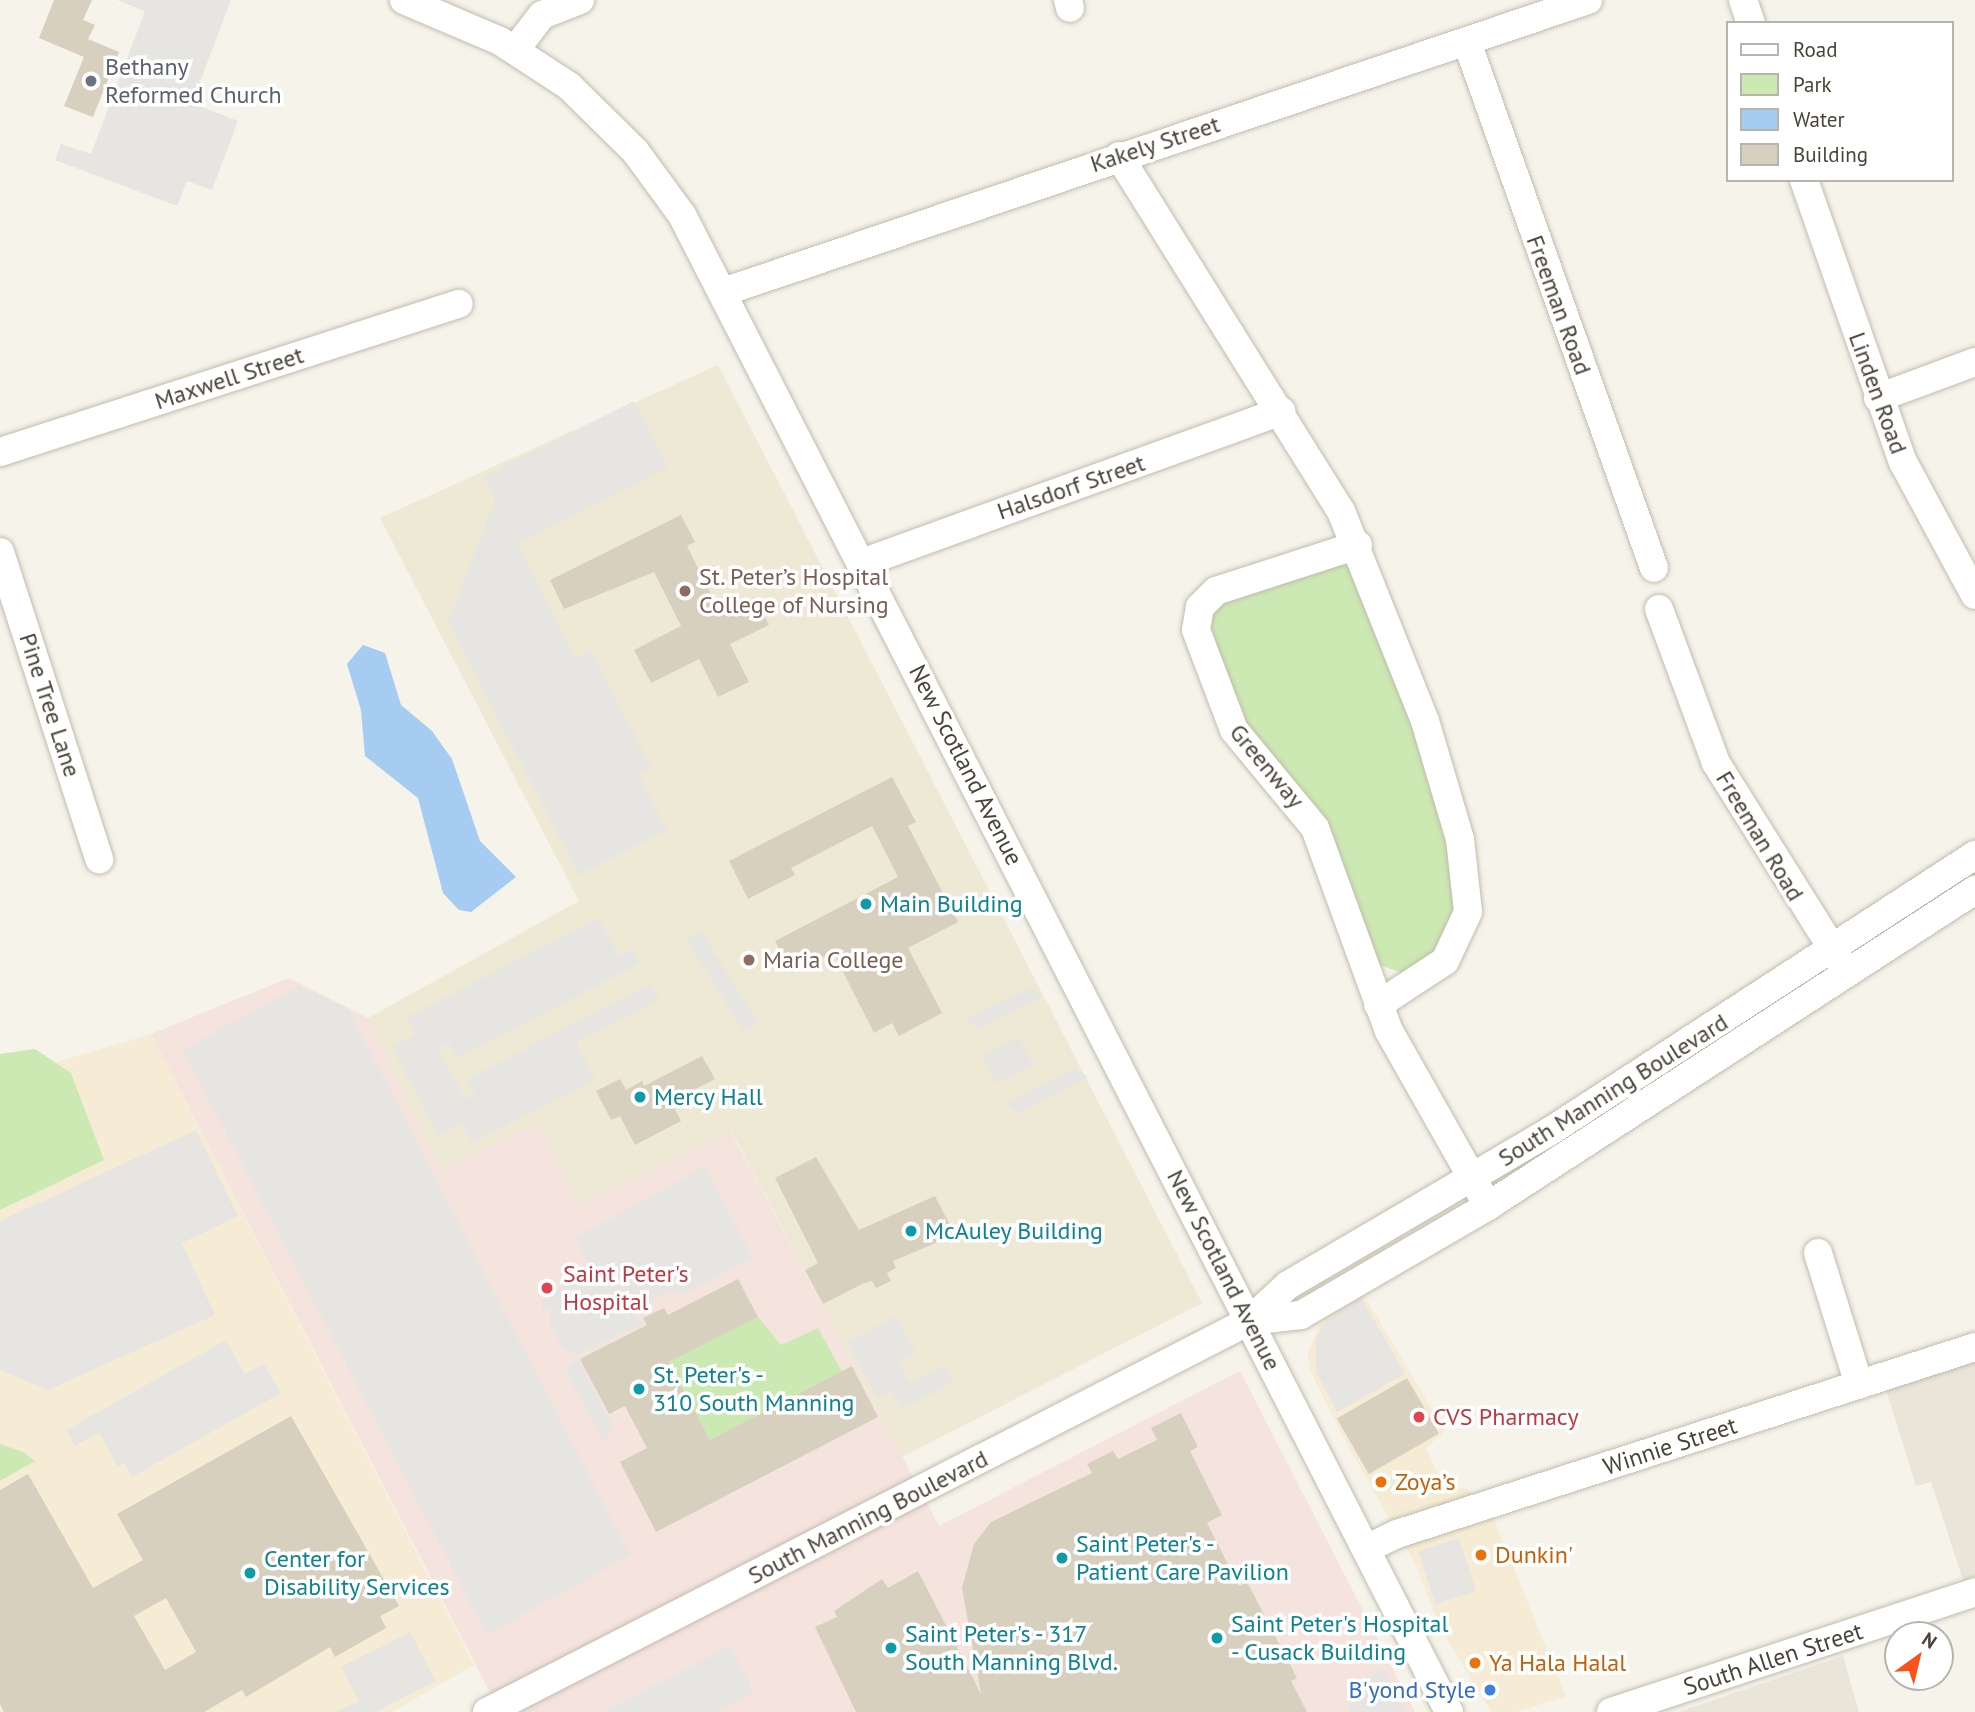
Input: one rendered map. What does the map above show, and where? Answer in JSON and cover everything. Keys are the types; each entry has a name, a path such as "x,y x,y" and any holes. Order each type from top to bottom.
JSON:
{"street":[{"name":"New Scotland Avenue","path":"404,0 515,50 591,105 635,150 682,215 1449,1712"},
{"path":"515,50 538,18 580,0"},
{"name":"Kakely Street","path":"723,292 1119,156 1588,0"},
{"path":"1743,0 1750,21"},
{"name":"Freeman Road","path":"1467,41 1654,568"},
{"path":"1119,156 1281,411 1358,545 1425,721 1460,839 1469,897 1464,925 1449,957 1378,1005"},
{"name":"Linden Road","path":"1805,182 1878,398 1917,493 1975,595"},
{"name":"Maxwell Street","path":"0,452 458,304"},
{"path":"1878,398 1975,362"},
{"name":"Halsdorf Street","path":"862,563 1281,411"},
{"name":"Greenway","path":"1358,545 1216,591 1200,607 1196,625 1225,716 1299,803 1322,841 1378,1005 1488,1206"},
{"name":"Pine Tree Lane","path":"0,552 99,859"},
{"name":"Freeman Road","path":"1659,609 1716,763 1850,975"},
{"name":"South Manning Boulevard","path":"487,1712 1249,1321 1288,1285 1471,1178 1833,950 1975,855"},
{"name":"South Manning Boulevard","path":"1249,1321 1301,1315 1488,1206 1850,975 1975,890"},
{"path":"1818,1253 1859,1385"},
{"name":"Winnie Street","path":"1366,1549 1397,1534 1975,1347"},
{"name":"South Allen Street","path":"1611,1712 1975,1592"}],"shaded area":[{"path":"117,0 231,0 192,103 238,121 212,190 187,181 177,206 55,160 61,144 91,154 145,11"},
{"name":"Maria College","path":"718,365 1202,1303 902,1457 732,1132 580,1205 538,1123 441,1170 368,1018 579,901 380,518"},
{"path":"634,401 668,467 517,544 575,658 591,650 651,767 638,774 667,830 579,875 448,622 495,500 484,477"},
{"path":"599,918 619,956 632,949 639,964 457,1058 449,1043 439,1049 465,1099 475,1094 467,1079 651,984 659,999 576,1042 595,1079 472,1143 461,1124 438,1136 392,1047 415,1035 407,1017"},
{"path":"701,931 758,1023 744,1032 687,940"},
{"name":"Saint Peter's Hospital","path":"289,978 368,1018 441,1169 538,1123 580,1205 731,1132 939,1526 1240,1371 1415,1712 500,1712 151,1034"},
{"path":"299,986 347,1007 630,1555 487,1635 183,1050"},
{"path":"1031,988 1043,997 978,1029 965,1019"},
{"path":"151,1034 474,1665 392,1712 0,1712 0,1079"},
{"path":"1019,1037 1033,1065 997,1083 982,1056"},
{"path":"1075,1068 1088,1077 1019,1113 1006,1104"},
{"path":"196,1130 238,1216 182,1243 215,1315 48,1390 0,1370 0,1221"},
{"path":"705,1166 753,1258 682,1295 671,1289 630,1311 644,1323 577,1355 562,1347 550,1324 551,1308 542,1313 543,1296 591,1270 575,1238"},
{"path":"1362,1292 1445,1431 1426,1448 1443,1486 1468,1489 1492,1515 1566,1696 1517,1712 1491,1712 1439,1626 1416,1565 1346,1442 1310,1371 1308,1354 1318,1326 1334,1308"},
{"path":"1361,1297 1405,1374 1337,1412 1316,1372 1316,1339 1325,1322"},
{"path":"896,1316 916,1353 899,1362 910,1383 945,1366 954,1382 902,1409 891,1391 877,1398 847,1342"},
{"path":"226,1340 245,1374 264,1364 281,1393 132,1477 124,1463 118,1467 99,1433 75,1446 66,1430"},
{"path":"576,1357 613,1426 604,1443 566,1371"},
{"path":"1975,1361 1975,1576 1963,1580 1931,1482 1916,1486 1886,1390"},
{"path":"1459,1538 1476,1591 1435,1605 1418,1551"},
{"path":"410,1632 436,1681 375,1712 336,1712 359,1701 341,1667"},
{"path":"730,1646 754,1692 715,1712 603,1712"},
{"path":"1843,1656 1859,1712 1678,1712 1681,1711"},
{"path":"1383,1669 1405,1712 1350,1712 1346,1688"}],"green space":[{"path":"1337,563 1351,568 1368,596 1442,814 1458,906 1437,953 1403,973 1376,964 1241,721 1207,624 1217,605"},
{"path":"35,1049 71,1073 104,1160 0,1210 0,1054"},
{"path":"758,1317 781,1345 818,1328 842,1372 710,1440 669,1362"},
{"path":"0,1444 23,1452 35,1461 0,1481"}],"water":[{"path":"363,645 385,653 401,705 432,731 452,759 480,841 516,877 471,912 459,910 443,893 418,798 365,756 361,710 347,664"}],"building":[{"name":"Bethany Reformed Church","path":"54,0 92,0 83,20 95,25 88,39 119,52 93,117 64,106 84,57 39,38"},
{"path":"681,515 695,542 687,546 721,614 755,597 769,625 730,644 749,682 718,697 699,659 651,683 634,650 681,626 654,572 564,609 550,580"},
{"name":"Main Building","path":"892,777 916,822 908,826 958,922 908,948 942,1013 899,1036 892,1023 874,1033 833,952 792,973 775,941 898,877 872,826 791,868 795,875 748,899 729,861"},
{"name":"Mercy Hall","path":"702,1056 715,1079 671,1102 681,1121 635,1145 620,1116 611,1120 596,1091 620,1079 626,1090 642,1081 644,1086"},
{"name":"McAuley Building","path":"816,1157 859,1230 935,1196 955,1235 893,1261 896,1268 887,1273 891,1281 876,1288 872,1281 862,1284 823,1304 805,1270 818,1263 775,1178"},
{"name":"St. Peter's - 310 South Manning","path":"738,1279 758,1317 669,1362 710,1440 852,1366 878,1417 656,1532 620,1462 647,1448 625,1406 609,1414 580,1359 647,1325 643,1318 664,1308 668,1315"},
{"name":"CVS Pharmacy","path":"1407,1378 1439,1433 1369,1474 1337,1418"},
{"path":"1181,1413 1198,1447 1190,1451 1222,1515 1207,1523 1239,1586 1247,1582 1297,1678 1291,1681 1307,1712 856,1712 815,1627 837,1617 834,1611 882,1579 888,1588 918,1571 981,1694 962,1588 974,1544 991,1522 1092,1473 1087,1464 1113,1451 1118,1459 1157,1440 1151,1428"},
{"name":"Center for Disability Services","path":"291,1416 399,1606 380,1616 386,1628 335,1657 330,1647 246,1697 242,1690 204,1712 4,1712 0,1704 0,1490 28,1474 93,1588 143,1560 117,1514","holes":["166,1598 196,1652 165,1670 134,1616"]}],"place":[{"name":"Bethany Reformed Church","path":"91,81"},
{"name":"St. Peter’s Hospital College of Nursing","path":"685,591"},
{"name":"Main Building","path":"866,904"},
{"name":"Maria College","path":"749,960"},
{"name":"Mercy Hall","path":"640,1097"},
{"name":"McAuley Building","path":"911,1231"},
{"name":"Saint Peter's Hospital","path":"547,1288"},
{"name":"St. Peter's - 310 South Manning","path":"639,1389"},
{"name":"CVS Pharmacy","path":"1419,1417"},
{"name":"Zoya’s","path":"1381,1482"},
{"name":"Dunkin'","path":"1481,1555"},
{"name":"Saint Peter's - Patient Care Pavilion","path":"1062,1558"},
{"name":"Center for Disability Services","path":"250,1573"},
{"name":"Saint Peter's Hospital - Cusack Building","path":"1217,1638"},
{"name":"Saint Peter's - 317 South Manning Blvd.","path":"891,1648"},
{"name":"Ya Hala Halal","path":"1475,1663"},
{"name":"B'yond Style","path":"1490,1690"}]}
